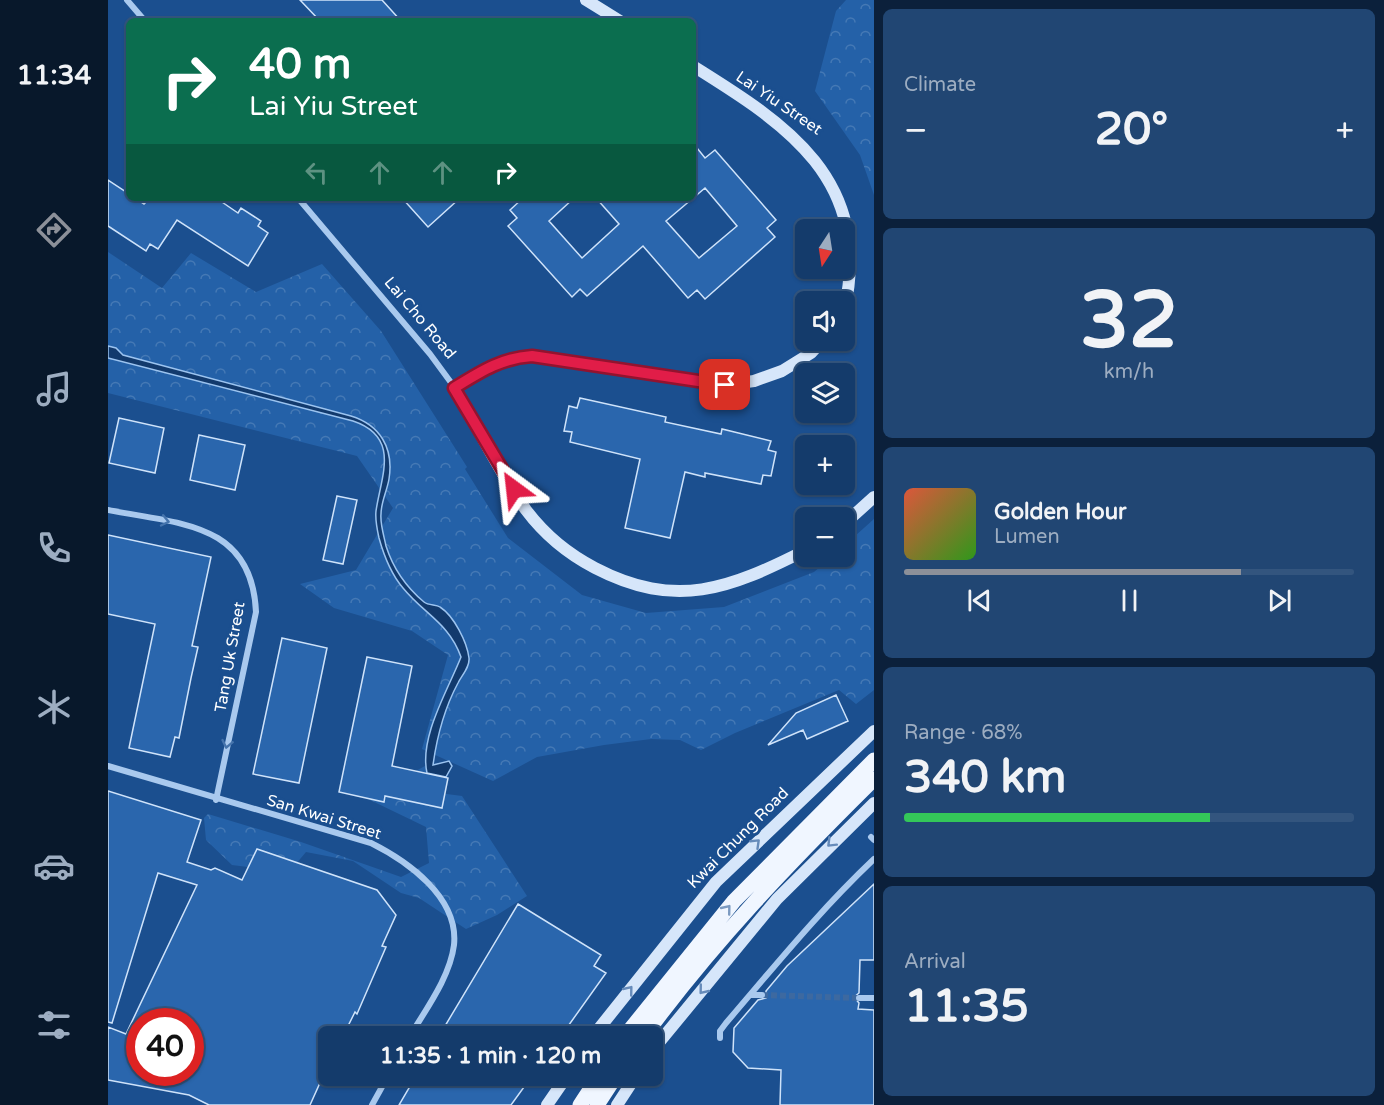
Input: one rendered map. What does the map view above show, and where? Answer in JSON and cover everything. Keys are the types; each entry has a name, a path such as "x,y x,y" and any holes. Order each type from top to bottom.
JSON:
{"main road":[{"path":"651,1026 690,973 874,760"},
{"path":"633,1026 734,900 874,779"},
{"path":"580,1105 592,1086"},
{"path":"597,1105 609,1086"}],"street":[{"path":"127,0 142,18"},
{"path":"586,0 615,18"},
{"name":"Lai Yiu Street","path":"696,68 800,134 831,165 848,192"},
{"name":"Lai Cho Road","path":"301,201 437,363 526,510 554,541 585,563 617,579 651,590 683,593 721,586 795,555"},
{"path":"853,291 857,280 861,241 858,221"},
{"path":"454,388 488,367 512,357 532,356 708,383 741,384 782,371 812,351"},
{"path":"855,514 874,497"},
{"name":"Tang Uk Street","path":"108,510 193,527 218,537 237,552 247,566 255,588 256,612 216,800"},
{"name":"Kwai Chung Road","path":"601,1026 716,882 874,731"},
{"name":"San Kwai Street","path":"108,766 216,800 370,843 400,857 421,875 437,894 450,919 454,944 444,977 416,1026"},
{"path":"663,1038 777,899 874,804"},
{"path":"720,1038 720,1031 750,995 824,909 874,859"},
{"path":"750,995 762,995"},
{"path":"859,998 874,998"},
{"path":"372,1105 382,1086"},
{"path":"547,1105 560,1086"},
{"path":"617,1105 629,1086"}],"green space":[{"path":"846,0 874,0 874,195 860,155 815,91 836,11"},
{"path":"108,252 162,288 191,253 256,292 322,264 381,331 467,467 465,469 508,538 582,595 646,613 724,607 814,572 820,567 855,567 855,536 874,519 874,690 856,704 839,690 735,733 701,750 680,740 651,739 604,745 537,757 493,781 422,749 448,655 412,631 334,608 300,584 356,570 393,508 357,456 108,393"},
{"path":"425,766 431,792 462,796 527,896 497,915 466,929 419,898 401,893 353,861 306,852 289,872 232,865 206,840 204,818 208,814 301,842 401,877 429,863 426,827 366,798"}],"shaded area":[{"path":"108,346 116,348 123,355 351,416 370,425 383,439 390,468 381,518 386,546 392,562 417,596 426,603 445,611 463,637 468,652 468,665 442,723 433,765 449,761 452,766 446,777 427,773 427,744 436,714 461,657 456,645 443,627 399,583 386,558 376,521 384,471 383,447 378,437 368,428 353,421 108,358"}],"building":[{"path":"300,0 382,0 398,18 317,18"},
{"path":"696,147 705,158 715,150 776,220 767,228 775,237 705,299 697,290 688,298 643,246 587,296 580,289 572,297 508,226 517,218 510,210 520,201 571,201 549,221 582,258 619,224 599,201 690,201 666,221 699,258 737,226 705,188 696,196"},
{"path":"108,180 126,192 126,201 140,201 144,204 147,201 220,201 238,213 241,208 261,221 258,226 268,233 248,266 177,220 158,249 150,244 146,251 108,226"},
{"path":"405,201 457,201 428,227"},
{"path":"580,398 666,417 665,422 721,434 722,429 771,441 768,450 776,452 771,476 763,475 761,484 705,473 705,477 685,472 670,538 625,528 640,459 570,442 572,432 564,431 569,406 577,408"},
{"path":"119,418 164,428 155,473 109,463"},
{"path":"199,435 245,445 235,490 190,480"},
{"path":"337,496 357,500 343,564 323,560"},
{"path":"108,535 211,557 192,646 198,647 179,738 175,737 170,757 129,748 155,624 108,614"},
{"path":"282,638 327,648 299,783 253,774"},
{"path":"367,657 412,666 392,766 448,778 442,808 385,796 384,802 339,792"},
{"path":"836,695 848,721 807,739 803,730 768,745 796,713"},
{"path":"108,791 201,820 187,862 211,870 215,868 242,880 257,849 377,890 396,915 382,946 386,947 357,1014 355,1012 348,1026 318,1026 319,1086 310,1105 209,1105 189,1095 140,1086 204,1086 204,1008 138,1008 197,885 158,873 112,1023 108,1022"},
{"path":"874,884 874,960 860,960 859,993 854,997 859,1003 858,1009 874,1010 874,1105 780,1105 781,1070 748,1068 733,1052 734,1028 758,1000 766,998 766,991 787,966"},
{"path":"518,904 601,955 594,966 606,973 568,1026 445,1026"},
{"path":"108,1027 126,1034 126,1083 108,1080"},
{"path":"410,1086 525,1086 511,1105 399,1105"}],"tunnel":[{"path":"762,995 859,998"}],"route":[{"path":"514,489 454,388 488,367 512,357 532,356 725,385"}]}
